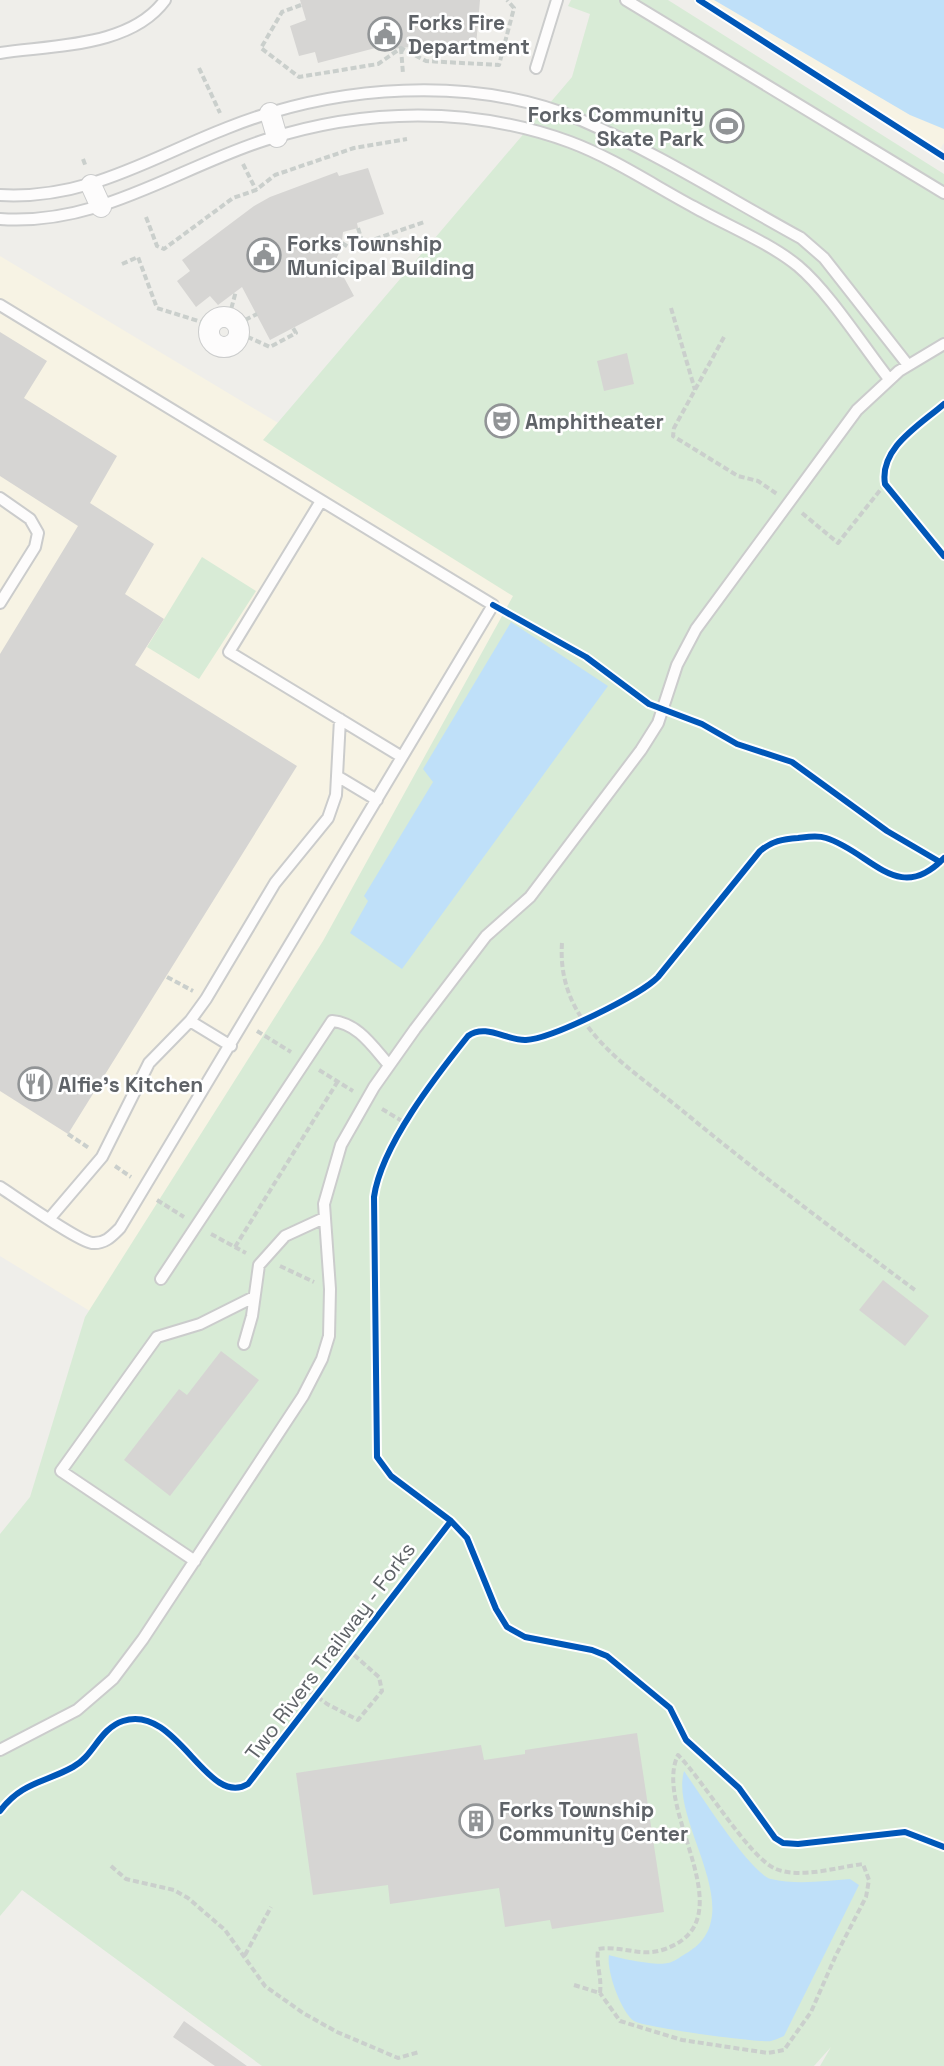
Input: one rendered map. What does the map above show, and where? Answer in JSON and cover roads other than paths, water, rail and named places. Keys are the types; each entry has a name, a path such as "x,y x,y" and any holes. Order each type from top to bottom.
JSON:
{"street":[{"path":"270,113 277,136"},
{"path":"92,184 100,207"}],"lane":[{"path":"0,53 116,36 145,22 165,0"},
{"path":"536,68 557,0"},
{"path":"626,0 944,193"},
{"path":"0,195 52,194 92,184 227,128 270,113 340,97 404,91 496,97 579,119 621,139 814,248 908,365"},
{"path":"0,219 55,218 100,207 277,136 362,118 422,116 483,119 570,142 610,161 798,267 889,379"},
{"path":"0,305 493,605 120,1228 107,1241 92,1243 76,1237 0,1187"},
{"path":"3,1749 77,1710 107,1685 143,1639 291,1415 322,1359 329,1336 330,1312 324,1218 327,1192 340,1145 389,1065 486,936 530,897 641,750 664,709 677,665 696,628 848,421 889,379 944,344"},
{"path":"0,498 30,519 38,533 35,547 0,603"},
{"path":"321,501 229,652 402,757"},
{"path":"50,1218 102,1157 149,1063 190,1020 206,999 275,883 328,818 336,795 340,719"},
{"path":"337,776 377,800"},
{"path":"190,1020 231,1046"},
{"path":"161,1279 332,1021 345,1022 366,1038 389,1065"},
{"path":"244,1344 259,1265 285,1236 324,1218"},
{"path":"195,1561 61,1471 157,1337 200,1324 254,1298"}],"water":[{"path":"714,0 944,0 944,129 910,115"},
{"path":"511,622 608,686 402,969 350,933 368,901 364,896 433,782 423,769"},
{"path":"684,1771 738,1848 762,1874 771,1879 790,1882 850,1879 859,1885 784,2036 773,2041 701,2034 634,2021 624,2009 612,1980 609,1955 647,1963 663,1964 675,1961 704,1937 712,1917 711,1893 683,1792"}],"place":[{"name":"Forks Fire Department","path":"385,34"},
{"name":"Forks Community Skate Park","path":"727,126"},
{"name":"Forks Township Municipal Building","path":"264,255"},
{"name":"Amphitheater","path":"502,421"},
{"name":"Alfie's Kitchen","path":"35,1084"},
{"name":"Forks Township Community Center","path":"476,1821"}]}
